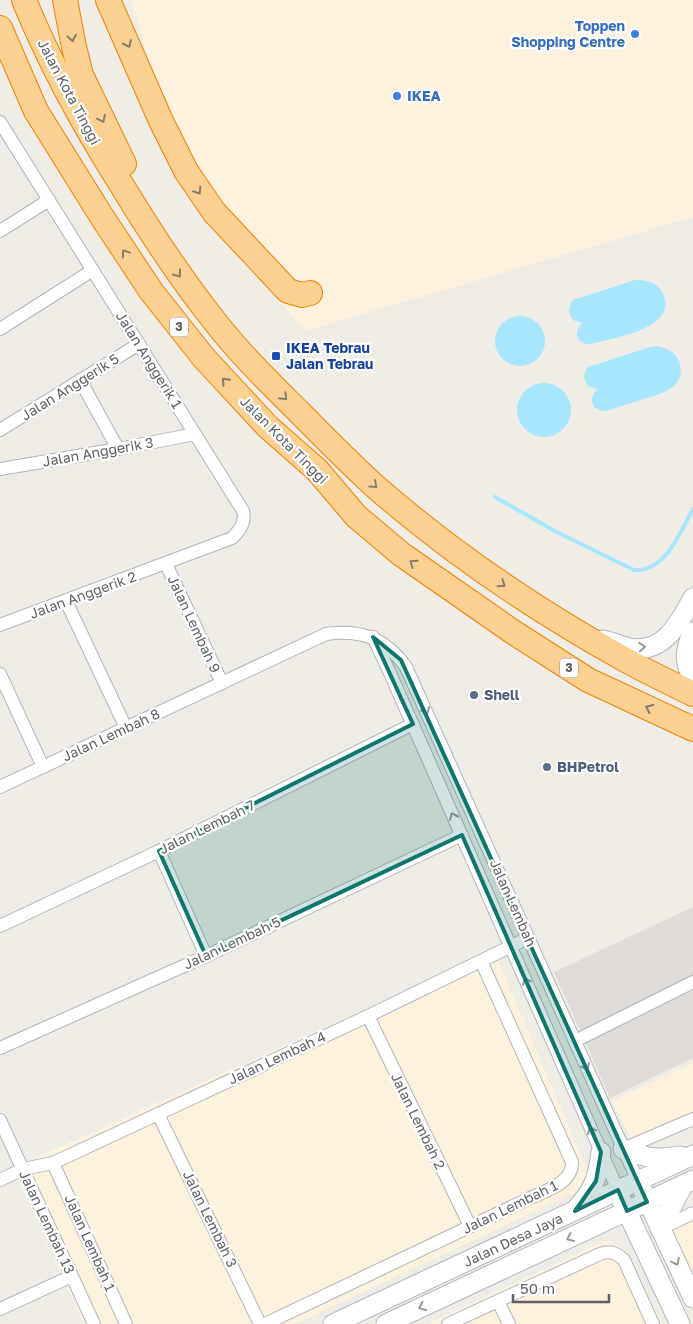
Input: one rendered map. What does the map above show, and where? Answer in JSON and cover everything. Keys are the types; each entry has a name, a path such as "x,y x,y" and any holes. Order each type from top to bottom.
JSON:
{"highway":[{"name":"Jalan Kota Tinggi","path":"24,0 41,39 83,123 151,233 223,332 256,369 351,464 422,526 473,564 578,632 624,659 693,694"},
{"path":"65,0 81,75 138,194 151,233"},
{"path":"108,0 161,121 202,197 219,218 288,291 302,295 310,293"},
{"name":"Jalan Kota Tinggi","path":"0,28 36,111 151,291 204,358 268,427 317,470 356,516 401,554 513,632 588,680 693,728"},
{"path":"0,54 36,111"}],"main road":[{"path":"578,632 630,648 656,645 669,636 693,598"},
{"path":"693,632 686,652 687,668 693,678"},
{"path":"624,1149 650,1158 661,1159 693,1155"},
{"path":"575,1211 590,1194 596,1181 601,1152"},
{"name":"Jalan Desa Jaya","path":"333,1324 693,1155"},
{"path":"638,1181 693,1298"},
{"path":"660,1229 688,1183"},
{"name":"Jalan Desa Jaya","path":"386,1324 688,1183"},
{"path":"618,1190 680,1324"},
{"path":"595,1226 623,1233 644,1249"}],"street":[{"name":"Jalan Anggerik 1","path":"0,122 243,511 244,521 232,538 166,564"},
{"path":"0,230 49,200"},
{"path":"0,329 93,270"},
{"name":"Jalan Anggerik 5","path":"0,430 139,344"},
{"path":"80,380 118,449"},
{"name":"Jalan Anggerik 3","path":"0,469 195,434"},
{"name":"Jalan Anggerik 2","path":"0,625 166,564"},
{"name":"Jalan Lembah 9","path":"166,564 222,683"},
{"path":"66,601 126,728"},
{"name":"Jalan Lembah","path":"222,683 326,634 353,632 373,637 383,643 406,667 638,1181"},
{"name":"Jalan Lembah","path":"373,637 618,1190"},
{"path":"0,674 43,767"},
{"name":"Jalan Lembah 8","path":"0,787 222,683"},
{"name":"Jalan Lembah 7","path":"0,926 159,851 413,724"},
{"name":"Jalan Lembah 5","path":"0,1048 206,956 462,835"},
{"path":"159,851 206,956"},
{"name":"Jalan Lembah 4","path":"0,1180 23,1169 53,1163 368,1016 528,938"},
{"name":"Jalan Lembah 1","path":"265,1324 562,1182 570,1174 572,1162 481,961"},
{"path":"575,1041 693,982"},
{"name":"Jalan Lembah 2","path":"368,1016 470,1226"},
{"name":"Jalan Lembah 3","path":"158,1114 260,1324"},
{"path":"624,1149 693,1119"},
{"name":"Jalan Lembah 13","path":"0,1120 94,1324"},
{"name":"Jalan Lembah 1","path":"53,1163 126,1324"},
{"path":"660,1229 693,1213"},
{"path":"448,1324 600,1254 610,1252 615,1253 624,1260 653,1324"},
{"path":"0,1309 72,1276"},
{"path":"498,1301 509,1324"}],"highlighted area":[{"path":"373,637 401,660 647,1202 627,1211 618,1190 575,1211 596,1181 601,1152 462,835 206,956 159,851 413,724"}],"shaded area":[{"path":"131,0 693,0 693,217 305,331 194,206"},
{"path":"693,907 693,1058 610,1098 554,972"},
{"path":"494,951 593,1184 295,1324 84,1324 13,1168"},
{"path":"693,1063 693,1114 633,1142 612,1101"},
{"path":"693,1219 693,1273 672,1229"},
{"path":"608,1239 628,1252 662,1324 428,1324"}],"water":[{"path":"635,280 643,280 657,285 662,292 666,304 662,314 654,323 628,334 591,344 586,344 579,340 577,333 583,323 575,321 570,314 569,309 573,300"},
{"path":"520,316 534,320 541,327 545,341 541,355 534,362 520,366 506,362 499,355 495,341 499,327 506,320"},
{"path":"657,346 672,352 679,360 681,373 675,385 662,393 606,411 594,407 592,397 598,389 590,387 585,380 584,375 588,367"},
{"path":"539,383 549,383 559,387 567,395 571,410 567,425 559,433 549,437 539,437 529,433 521,425 517,415 517,405 521,395 529,387"}],"waterway":[{"path":"495,497 553,530 634,570 645,569 655,565 663,558 671,549 693,509"}],"place":[{"name":"Toppen Shopping Centre","path":"635,34"},
{"name":"IKEA","path":"397,96"},
{"name":"IKEA Tebrau Jalan Tebrau","path":"276,356"},
{"name":"Shell","path":"474,695"},
{"name":"BHPetrol","path":"547,767"}]}
